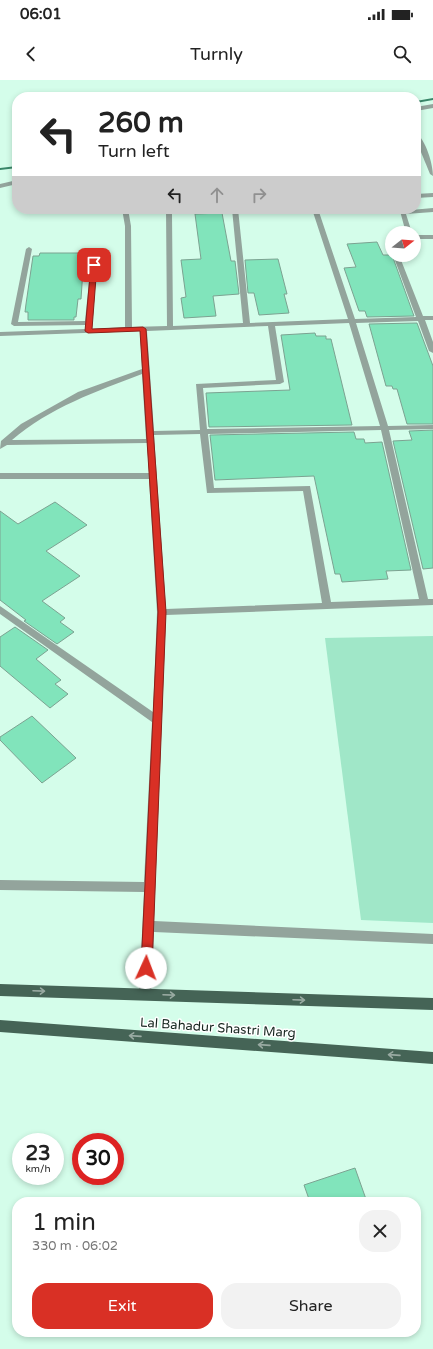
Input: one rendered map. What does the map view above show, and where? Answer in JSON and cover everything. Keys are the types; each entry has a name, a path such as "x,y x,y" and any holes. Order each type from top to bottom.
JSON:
{"main road":[{"path":"0,990 433,1004"},
{"name":"Lal Bahadur Shastri Marg","path":"0,1026 433,1058"}],"street":[{"path":"421,108 433,106"},
{"path":"421,144 433,174"},
{"path":"0,186 12,183"},
{"path":"421,196 433,195"},
{"path":"421,211 433,210"},
{"path":"126,214 128,226 129,330"},
{"path":"169,214 170,328"},
{"path":"235,214 246,325"},
{"path":"162,612 428,602 385,429 352,321 317,214"},
{"path":"403,214 406,226"},
{"path":"421,237 433,237"},
{"path":"29,249 14,324 89,323"},
{"path":"88,331 95,251"},
{"path":"399,262 433,351"},
{"path":"0,338 4,334 433,318"},
{"path":"271,324 280,382 199,386 210,491 307,488 327,606"},
{"path":"143,329 162,612 146,994"},
{"path":"2,445 24,426 81,394 146,370"},
{"path":"2,445 150,437 205,432 433,427"},
{"path":"0,476 153,476"},
{"path":"0,609 158,720"},
{"path":"0,885 150,886"},
{"path":"148,926 433,939"}],"green space":[{"path":"433,636 433,923 361,920 325,638"}],"building":[{"path":"195,214 222,214 231,261 235,261 239,294 213,296 216,316 184,318 181,298 186,297 181,260 201,259"},
{"path":"377,242 383,255 385,255 385,262 395,262 414,316 367,317 365,311 359,311 344,268 356,267 347,244"},
{"path":"40,253 82,253 81,255 84,255 81,299 78,299 76,317 74,317 74,320 28,320 28,312 25,312 33,256 39,256"},
{"path":"278,259 287,294 284,294 289,313 259,315 254,293 248,293 245,260"},
{"path":"417,323 433,366 433,424 407,424 397,389 393,389 392,386 386,386 369,324"},
{"path":"315,333 316,336 326,336 326,339 331,339 352,425 209,427 206,393 290,390 281,335"},
{"path":"433,430 433,568 423,569 393,441 412,440 409,431"},
{"path":"354,432 356,439 364,439 365,443 382,442 411,570 386,571 388,579 342,582 340,574 335,574 314,476 215,480 210,435"},
{"path":"55,502 87,525 46,551 80,576 42,601 65,618 60,622 74,632 57,644 24,621 26,620 0,600 0,511 18,524"},
{"path":"15,627 48,650 36,659 61,680 55,684 68,694 50,708 0,666 0,637"},
{"path":"32,716 76,758 42,783 0,740 0,737"},
{"path":"355,1168 365,1197 308,1197 304,1185"}],"waterway":[{"path":"421,101 433,99"},
{"path":"0,169 12,168"}],"route":[{"path":"94,265 88,331 143,329 162,612 146,968"}]}
